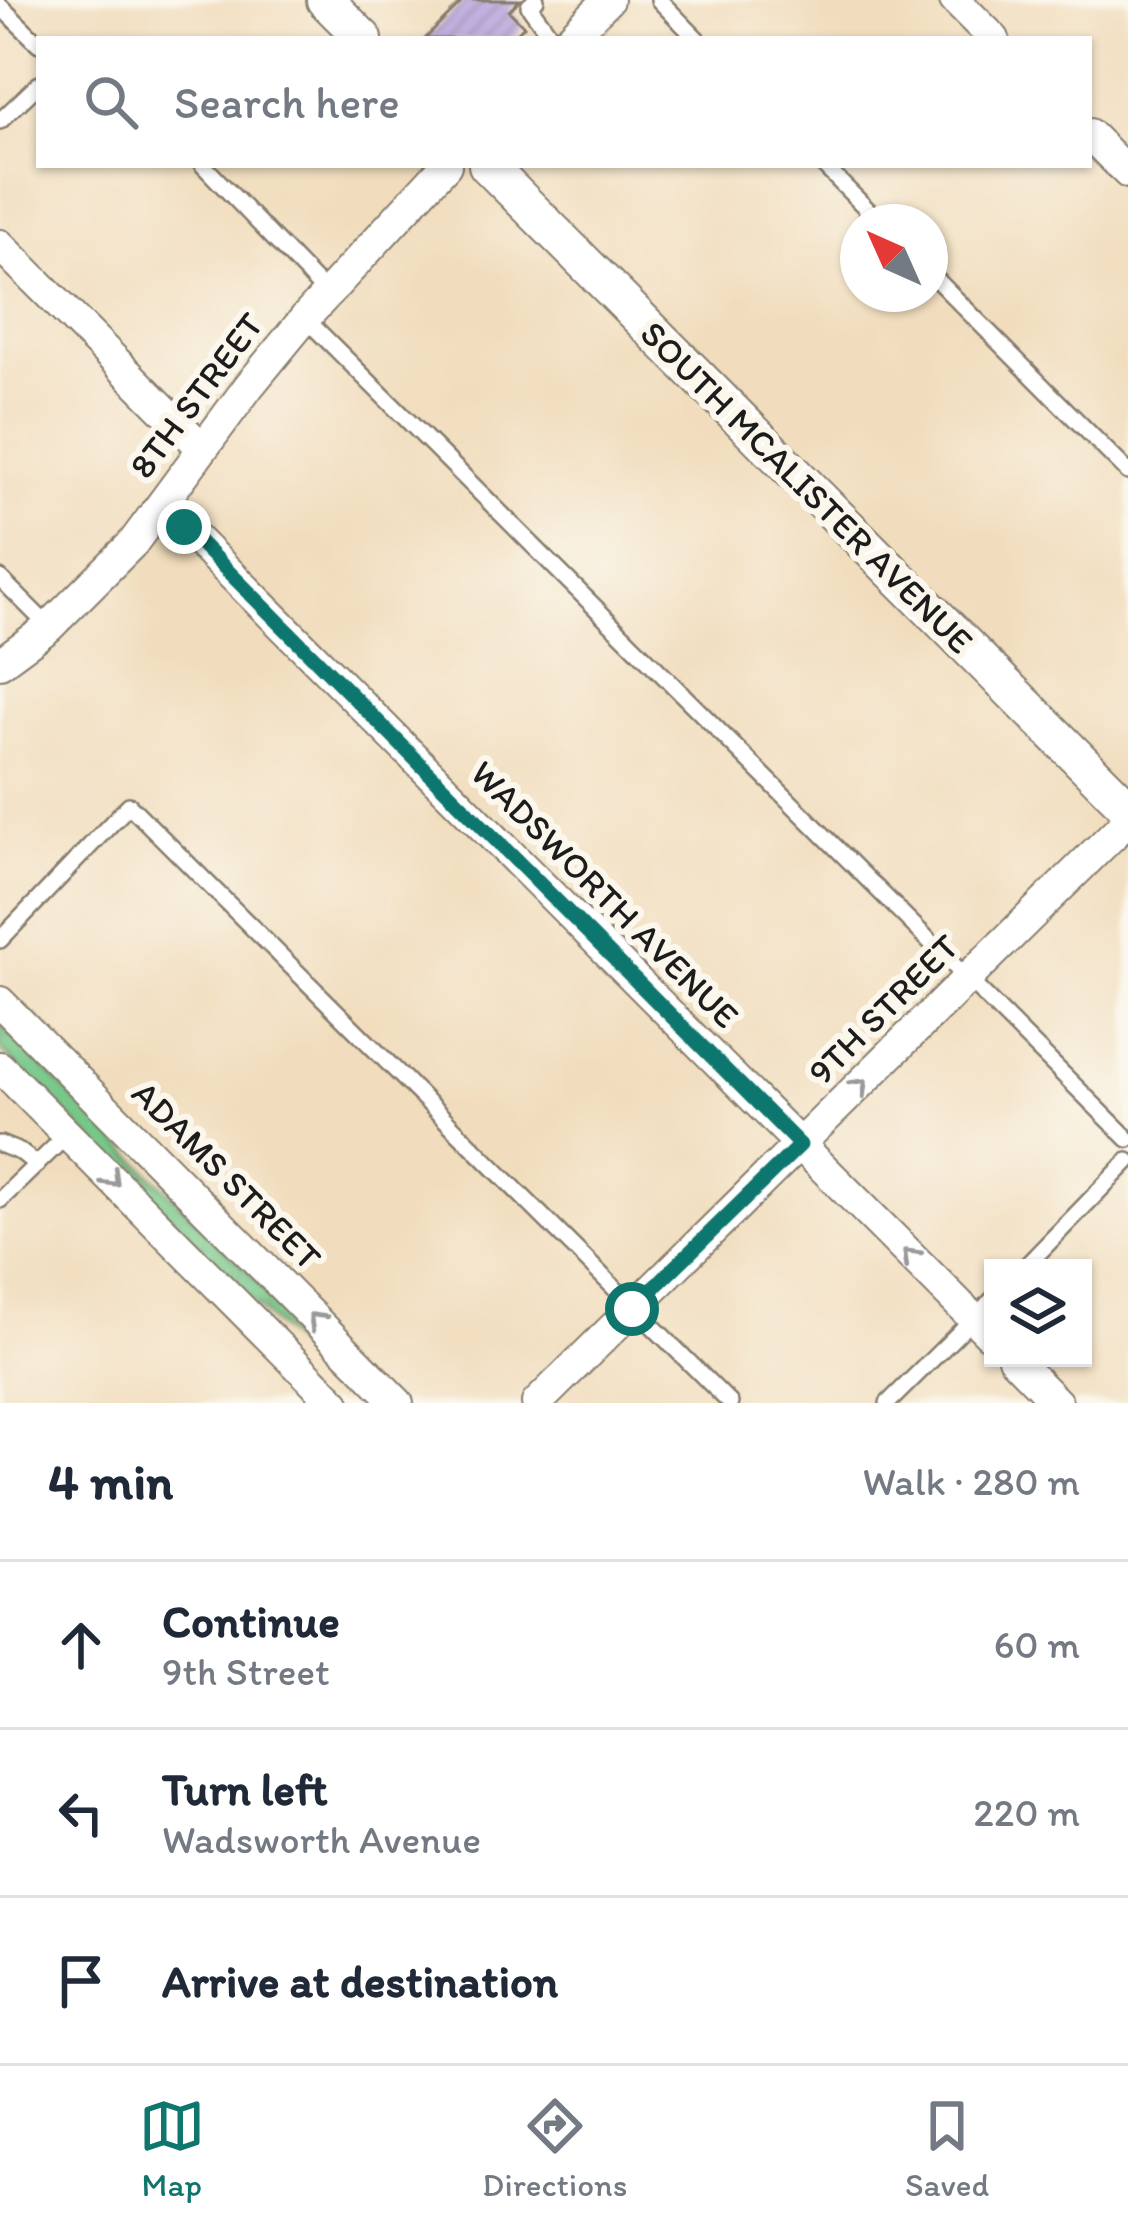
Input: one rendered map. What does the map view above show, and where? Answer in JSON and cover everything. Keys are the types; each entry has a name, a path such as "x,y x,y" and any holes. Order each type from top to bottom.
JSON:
{"street":[{"path":"325,0 361,36"},
{"path":"572,36 608,0"},
{"path":"955,0 991,36"},
{"path":"1092,137 1128,173"},
{"name":"8TH STREET","path":"0,663 98,582 304,318 443,168"},
{"name":"SOUTH MCALISTER AVENUE","path":"490,168 1128,808"},
{"path":"0,245 202,448"},
{"name":"WADSWORTH AVENUE","path":"162,505 800,1145 984,1316"},
{"name":"9TH STREET","path":"537,1403 1128,820"},
{"name":"ADAMS STREET","path":"0,1002 398,1403"},
{"path":"0,1066 335,1403"},
{"path":"1021,1367 1058,1403"}],"lane":[{"path":"536,0 529,6 552,36"},
{"path":"658,0 694,36"},
{"path":"0,6 36,41"},
{"path":"0,121 36,87"},
{"path":"206,168 327,294"},
{"path":"826,168 862,204"},
{"path":"948,291 1128,472"},
{"path":"304,318 1128,1139"},
{"path":"0,578 49,627"},
{"path":"0,940 130,805 730,1403"},
{"path":"0,1200 68,1134"},
{"path":"0,1144 37,1165"},
{"path":"1033,1259 1127,1164"},
{"path":"888,1403 984,1320"}],"green space":[{"path":"0,1023 379,1403 353,1403 0,1049"}],"building":[{"path":"464,0 520,0 509,11 524,26 514,36 428,36"}],"route":[{"path":"184,527 800,1145 632,1309"}]}
